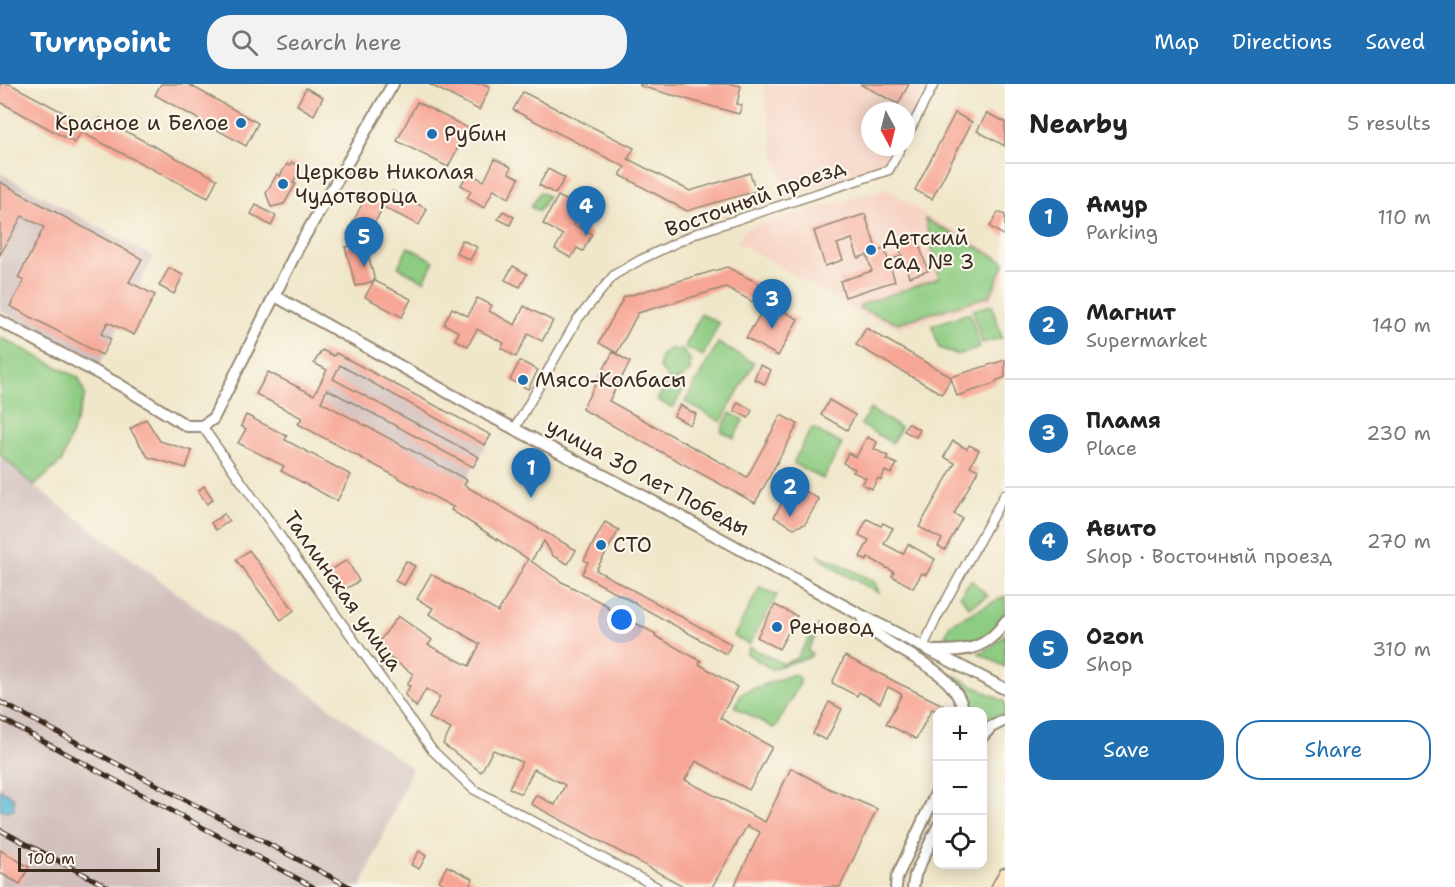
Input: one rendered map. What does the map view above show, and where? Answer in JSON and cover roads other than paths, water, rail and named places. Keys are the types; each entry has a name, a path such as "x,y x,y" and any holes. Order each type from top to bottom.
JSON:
{"main road":[{"path":"998,887 1005,874"}],"street":[{"path":"0,321 120,385 186,426 202,426 213,419 299,246 393,84"},
{"path":"915,121 934,84"},
{"name":"Восточный проезд","path":"514,428 577,320 614,275 699,232 889,170 896,156"},
{"name":"улица 30 лет Победы","path":"275,296 488,415 1005,689"},
{"name":"Таллинская улица","path":"202,426 432,750 473,789 657,887"},
{"path":"1005,494 937,617 927,649 960,651 984,644 996,636 1005,622"},
{"path":"858,613 875,633 939,673 956,690 962,707"},
{"path":"987,731 1005,720"},
{"path":"896,887 897,877 933,800"},
{"path":"913,887 915,875 933,837"}],"water":[{"path":"0,789 13,797 14,808 8,811 0,809"}],"railway":[{"path":"0,702 350,887"},
{"path":"0,718 313,887"},
{"path":"0,830 108,887"}],"place":[{"name":"Красное и Белое","path":"241,123"},
{"name":"Рубин","path":"432,134"},
{"name":"Церковь Николая Чудотворца","path":"283,184"},
{"name":"Авито","path":"586,236"},
{"name":"Детский сад № 3","path":"871,250"},
{"name":"Ozon","path":"364,267"},
{"name":"Пламя","path":"772,329"},
{"name":"Мясо-Колбасы","path":"523,380"},
{"name":"Амур","path":"531,498"},
{"name":"Магнит","path":"790,517"},
{"name":"СТО","path":"601,545"},
{"name":"Реновод","path":"777,627"}]}
